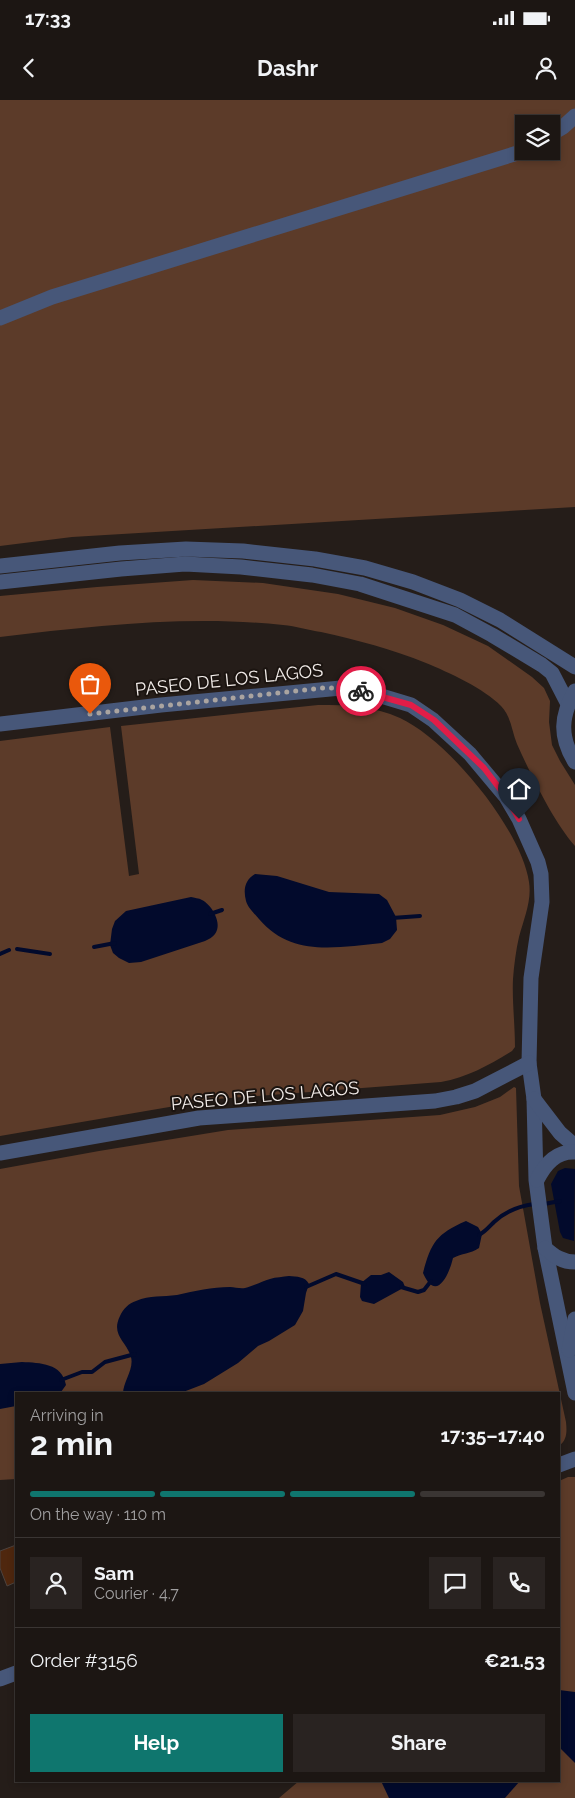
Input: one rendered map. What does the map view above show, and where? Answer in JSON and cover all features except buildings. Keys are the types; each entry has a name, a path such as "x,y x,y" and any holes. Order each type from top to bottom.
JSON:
{"street":[{"path":"560,129 575,116"},
{"path":"0,318 52,297 515,154"},
{"path":"0,566 186,548 243,551 316,559 413,582 460,600 500,620 575,668"},
{"path":"0,582 185,564 286,572 360,584 455,615 492,634 552,673 571,697 564,715 565,739 575,762"},
{"name":"PASEO DE LOS LAGOS","path":"0,724 161,705 340,688 368,692 411,705 422,711 484,768 506,797 519,819 538,862 541,874 542,902 531,978 529,1063 534,1099 536,1180 545,1248 575,1393"},
{"name":"PASEO DE LOS LAGOS","path":"0,1153 199,1118 435,1101 475,1091 529,1063"},
{"name":"PASEO DE LOS LAGOS","path":"534,1099 560,1133 575,1146"},
{"path":"536,1180 542,1168 550,1160 566,1152 575,1152"},
{"path":"545,1248 556,1258 566,1262 575,1262"},
{"name":"PASEO DE LOS LAGOS","path":"568,1356 575,1319"},
{"path":"560,1465 575,1459"},
{"path":"0,1679 15,1673"}],"shaded area":[{"path":"0,100 575,100 575,507 72,537 0,546"},
{"path":"193,580 263,583 338,594 395,608 443,625 488,646 532,677 544,688 550,701 549,722 552,745 575,785 575,846 543,797 517,744 507,714 501,706 486,693 466,682 413,658 374,645 321,632 248,622 141,623 0,637 0,596"},
{"path":"318,705 350,706 380,711 400,718 419,729 439,745 479,788 512,837 523,861 530,889 513,974 515,1047 512,1051 478,1070 441,1082 216,1099 0,1136 0,741 110,727 129,876 139,874 121,726"},
{"path":"514,1087 516,1088 519,1186 540,1303 559,1392 15,1392 15,1479 0,1480 0,1169 228,1130 440,1115 475,1107 500,1097"},
{"path":"560,1395 566,1422 564,1441 560,1445"},
{"path":"568,1477 575,1477 575,1798 279,1798 298,1782 560,1782 560,1481"}],"water":[{"path":"255,874 277,876 329,892 379,894 387,900 396,917 397,930 390,939 382,943 316,947 286,940 259,919 247,904 245,897 246,885"},
{"path":"191,897 206,902 213,910 218,925 212,937 141,962 129,963 113,953 110,945 112,929 115,921 126,911"},
{"path":"565,1168 575,1169 574,1241 563,1238 560,1232 551,1184 558,1171"},
{"path":"466,1221 478,1227 482,1234 479,1248 453,1258 445,1278 437,1286 433,1286 428,1282 423,1273 432,1247 441,1235"},
{"path":"389,1272 403,1282 405,1287 374,1304 362,1301 360,1297 361,1283 371,1275 381,1275"},
{"path":"298,1277 303,1278 309,1284 303,1311 295,1325 258,1346 238,1363 204,1384 183,1392 123,1392 131,1359 117,1328 121,1313 129,1305 146,1298 177,1295 210,1288 245,1288 272,1278"},
{"path":"22,1362 43,1364 60,1372 66,1385 61,1392 15,1392 15,1406 0,1409 0,1364"},
{"path":"560,1690 575,1692 575,1763 560,1748"},
{"path":"381,1782 519,1782 505,1798 389,1798"}],"waterway":[{"path":"210,914 222,910"},
{"path":"392,918 420,916"},
{"path":"94,947 115,943"},
{"path":"17,949 50,954"},
{"path":"0,954 9,950"},
{"path":"544,1204 560,1201"},
{"path":"479,1235 508,1212 534,1204"},
{"path":"306,1287 336,1274 365,1284"},
{"path":"401,1287 418,1292 424,1290 431,1281"},
{"path":"61,1380 82,1372 92,1372 105,1362 135,1354"}],"way so far":[{"path":"90,714 322,688 361,691"}],"route":[{"path":"361,691 411,705 434,720 484,768 506,797 519,819"}]}
